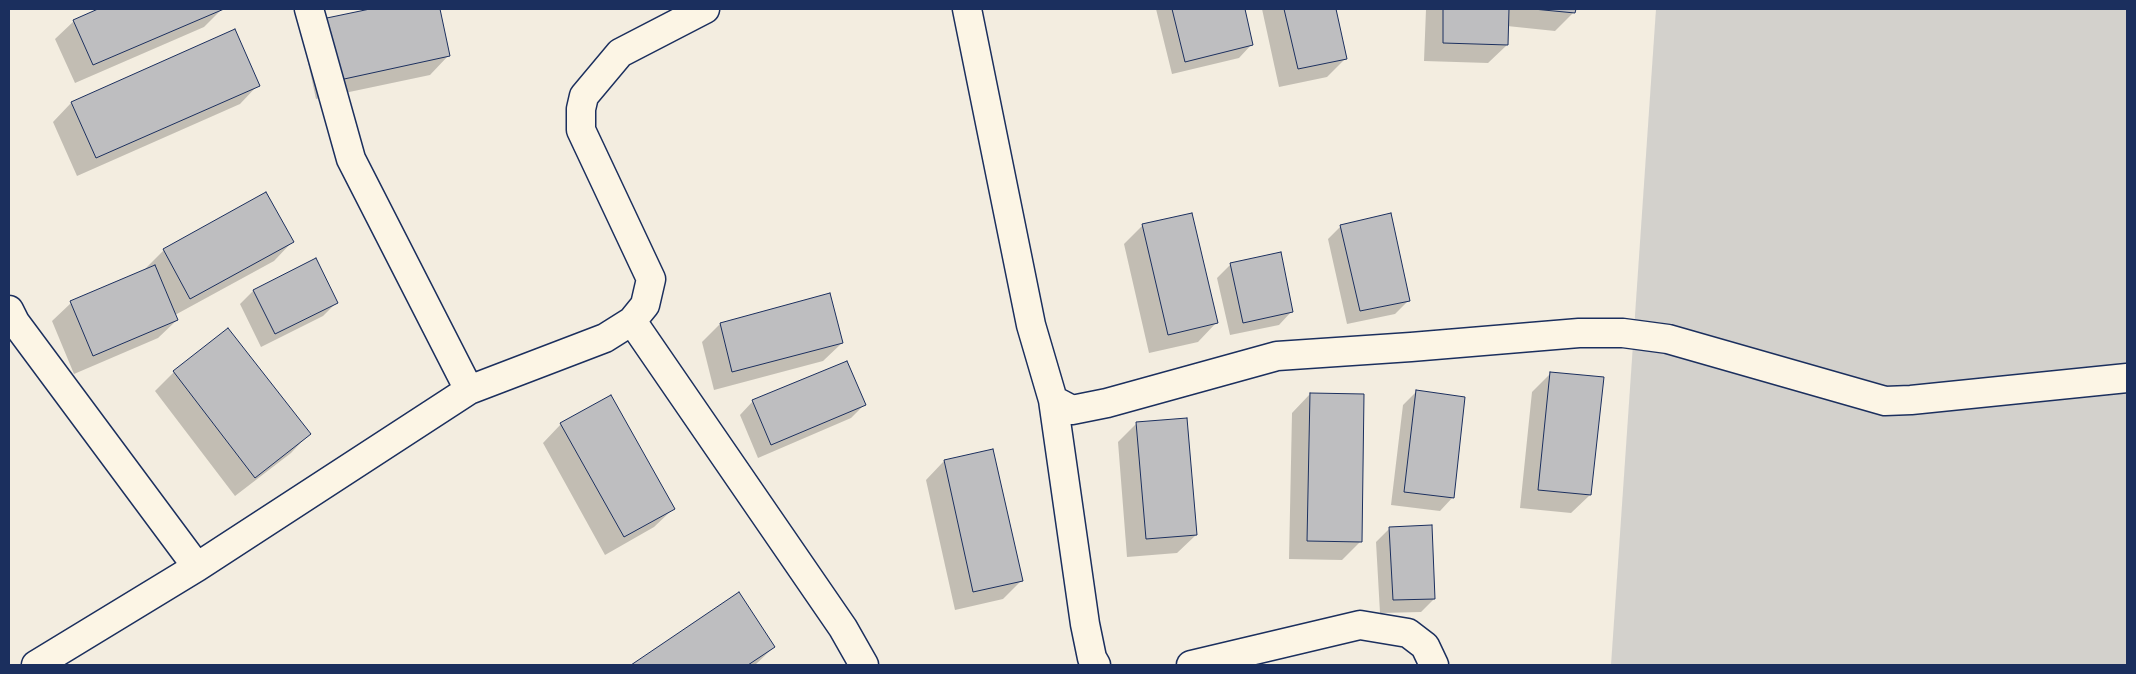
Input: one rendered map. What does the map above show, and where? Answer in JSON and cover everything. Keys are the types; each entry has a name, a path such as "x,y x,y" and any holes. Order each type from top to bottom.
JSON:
{"street":[{"path":"309,9 351,159 469,390"},
{"path":"36,665 197,567 469,390 605,338 632,321 645,305 650,279 581,130 581,109 584,96 620,53 705,9"},
{"path":"967,9 1030,325 1053,400 1085,624 1092,658 1096,665"},
{"path":"9,310 14,322 197,567"},
{"path":"632,321 843,628 864,665"},
{"path":"1053,400 1072,410 1108,403 1277,356 1579,333 1623,333 1668,339 1885,400 1910,400 2127,378"},
{"path":"1191,665 1360,625 1408,633 1425,646 1434,665"}],"shaded area":[{"path":"1656,9 2127,9 2127,665 1611,665"}],"building":[{"path":"98,9 224,9 93,65 73,20"},
{"path":"370,9 440,9 450,56 335,81 322,19"},
{"path":"1172,9 1245,9 1253,45 1185,62"},
{"path":"1284,9 1336,9 1347,59 1298,69"},
{"path":"1443,9 1509,9 1508,45 1443,43"},
{"path":"1533,9 1576,9 1575,13"},
{"path":"235,29 260,86 96,158 71,102"},
{"path":"266,192 294,242 190,299 163,249"},
{"path":"1192,213 1218,323 1168,335 1142,224"},
{"path":"1391,213 1410,301 1360,311 1340,225"},
{"path":"1281,252 1293,312 1243,323 1230,263"},
{"path":"316,258 338,303 275,334 253,290"},
{"path":"155,265 178,320 93,356 70,301"},
{"path":"830,293 843,343 732,372 720,323"},
{"path":"228,328 311,434 255,478 173,371"},
{"path":"847,361 866,405 771,445 752,400"},
{"path":"1550,372 1604,377 1591,495 1538,490"},
{"path":"1416,390 1465,397 1454,498 1404,492"},
{"path":"1310,393 1364,394 1362,542 1307,541"},
{"path":"611,395 675,509 624,537 560,423"},
{"path":"1187,418 1197,535 1146,539 1136,422"},
{"path":"993,449 1023,581 973,592 944,460"},
{"path":"1432,525 1435,599 1393,600 1389,527"},
{"path":"739,592 775,647 748,665 631,665"}]}
